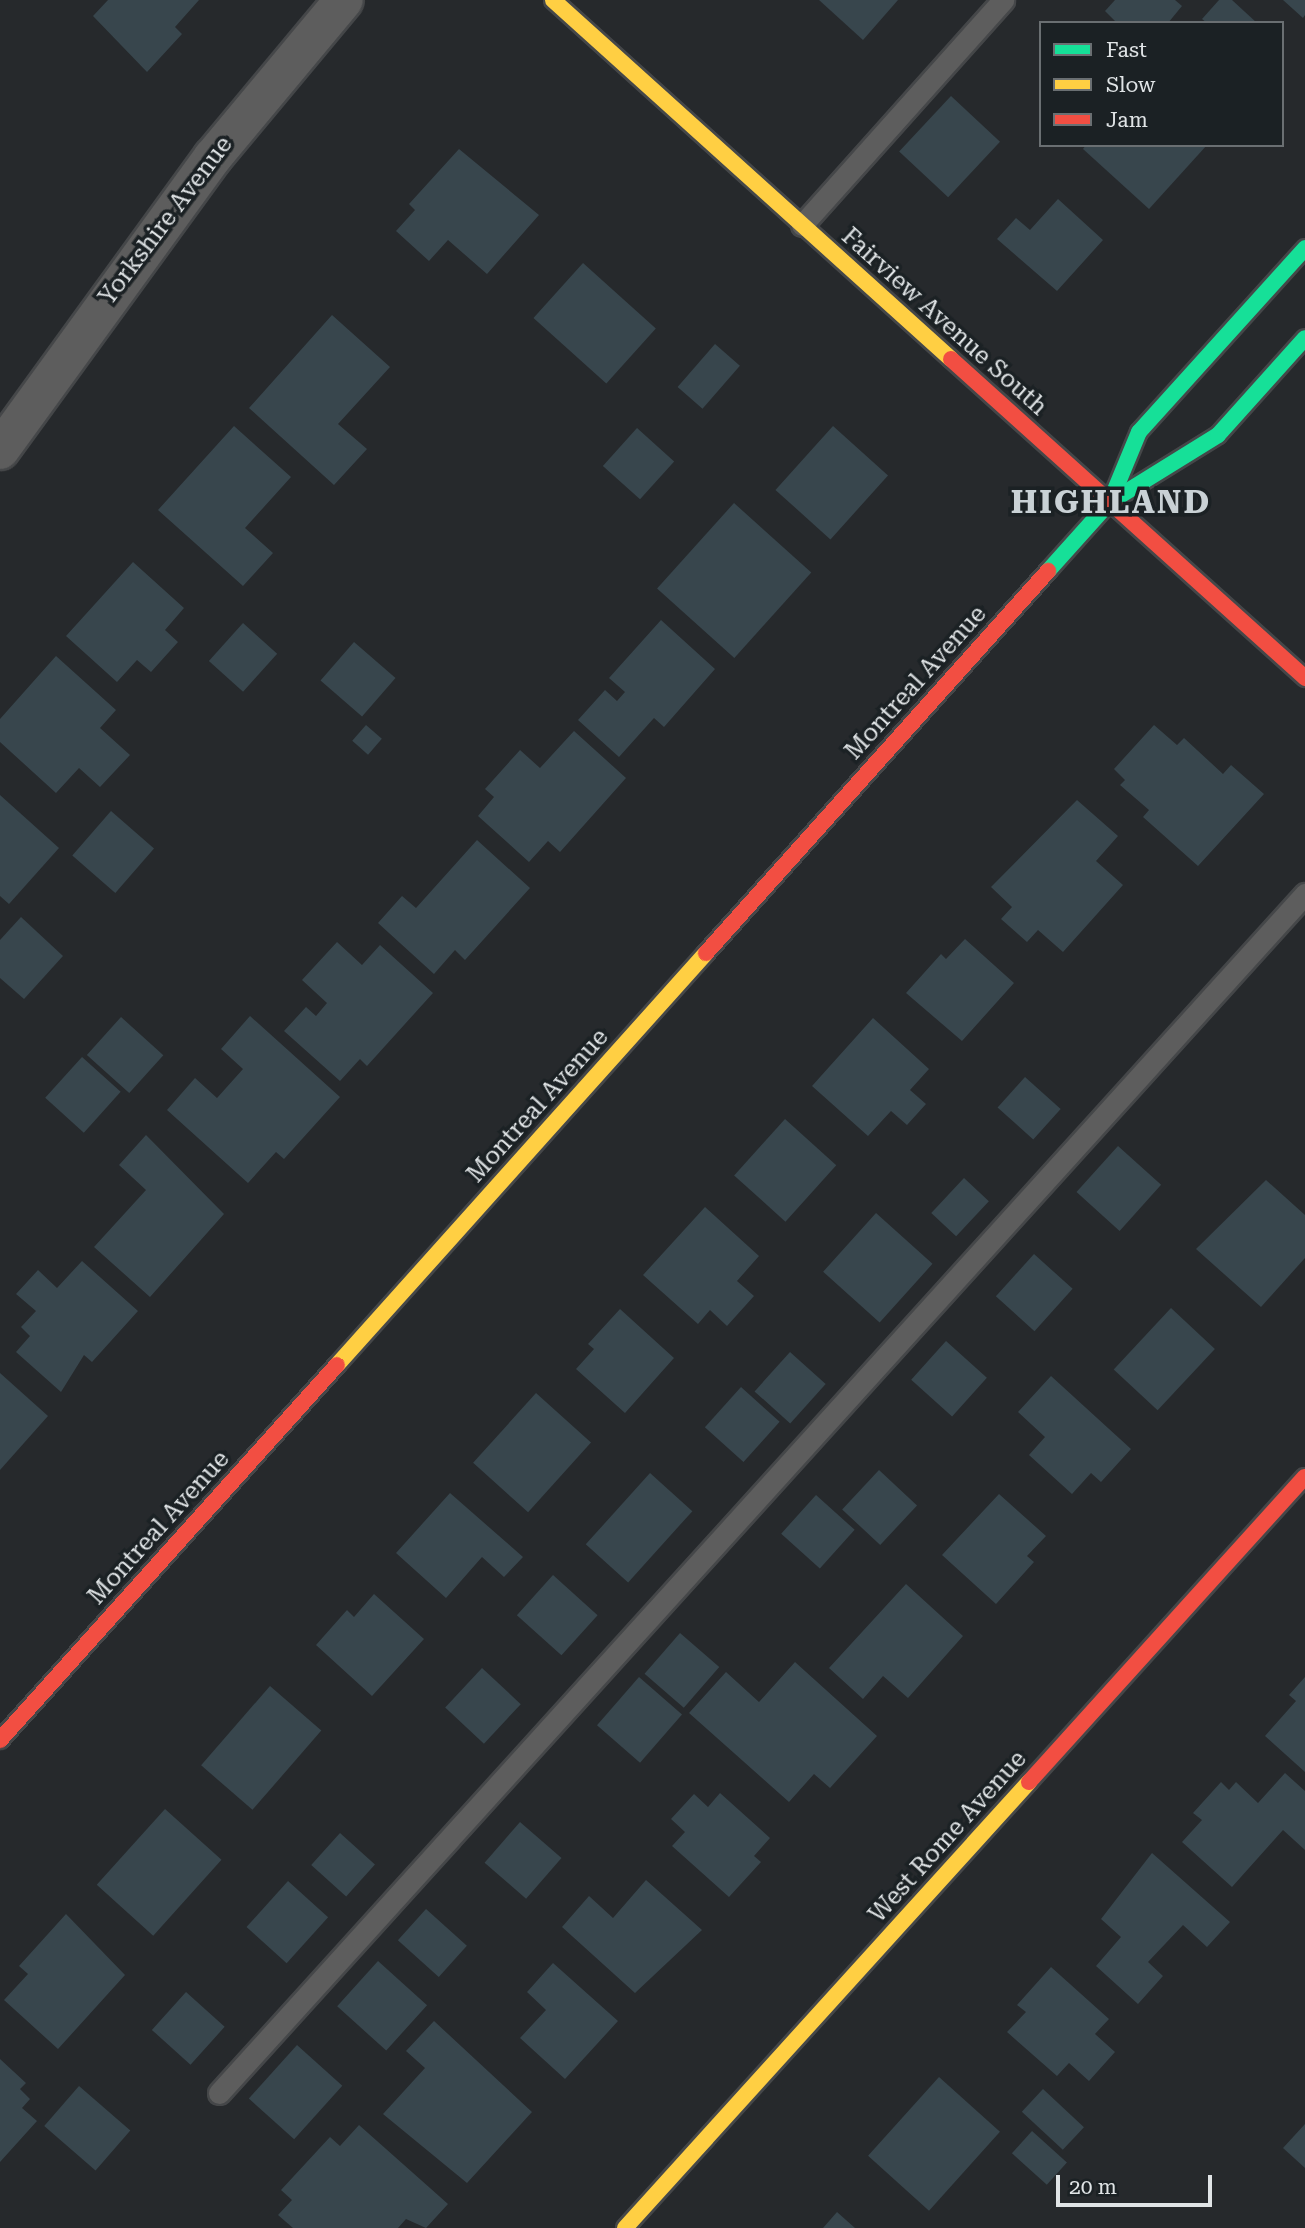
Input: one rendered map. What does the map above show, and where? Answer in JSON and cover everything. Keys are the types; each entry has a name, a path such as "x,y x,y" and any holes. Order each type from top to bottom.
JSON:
{"street":[{"name":"Yorkshire Avenue","path":"0,450 213,157 344,0"},
{"name":"Fairview Avenue South","path":"553,0 1305,678"},
{"name":"Montreal Avenue","path":"1110,502 1139,432 1305,248"},
{"name":"Montreal Avenue","path":"0,1740 1110,502 1218,435 1305,338"},
{"name":"West Rome Avenue","path":"625,2228 1305,1477"}],"lane":[{"path":"802,225 1003,0"},
{"path":"219,2093 1305,894"}],"building":[{"path":"108,0 199,0 175,27 182,34 147,72 93,16"},
{"path":"819,0 898,0 863,40"},
{"path":"1115,0 1175,0 1182,6 1170,21 1115,21 1105,11"},
{"path":"1219,0 1232,0 1255,21 1204,21 1202,19"},
{"path":"1283,0 1305,0 1303,18"},
{"path":"951,96 1000,142 948,197 899,152"},
{"path":"1084,147 1205,147 1149,209 1083,149"},
{"path":"459,149 539,215 487,274 448,240 429,261 396,231 415,210 409,204"},
{"path":"1058,199 1103,240 1057,291 997,239 1016,218 1030,230"},
{"path":"583,263 656,329 606,384 533,318"},
{"path":"332,315 390,367 338,424 367,449 334,485 249,408"},
{"path":"715,344 740,366 703,409 678,387"},
{"path":"234,426 291,477 245,528 273,553 243,586 158,510"},
{"path":"833,426 888,476 830,539 775,490"},
{"path":"637,428 674,461 640,499 603,466"},
{"path":"734,503 811,573 734,658 657,588"},
{"path":"133,562 184,608 165,630 178,642 151,672 137,660 117,682 66,636"},
{"path":"661,620 715,669 664,727 654,718 619,757 578,720 605,690 617,701 625,692 609,678"},
{"path":"243,623 277,654 243,692 209,661"},
{"path":"354,642 396,678 362,717 321,680"},
{"path":"56,656 116,710 100,728 130,755 100,787 79,768 56,793 0,742 0,719"},
{"path":"366,725 382,739 368,755 352,741"},
{"path":"1154,725 1177,745 1184,738 1223,774 1231,765 1264,794 1198,866 1143,817 1149,810 1120,785 1125,780 1114,769"},
{"path":"574,731 626,778 560,852 548,841 529,862 478,816 494,797 485,789 520,750 540,768"},
{"path":"0,795 59,848 9,904 0,896"},
{"path":"1077,800 1118,836 1096,861 1123,885 1063,952 1038,930 1027,942 1001,919 1012,907 991,887"},
{"path":"111,811 154,848 115,893 72,856"},
{"path":"477,840 530,888 465,960 455,950 434,974 378,923 402,896 416,908"},
{"path":"21,917 63,956 24,999 0,978 0,940"},
{"path":"965,939 1014,983 962,1041 906,993 941,954 946,959"},
{"path":"337,942 362,965 380,945 433,993 367,1066 360,1059 340,1081 284,1031 306,1007 316,1016 327,1003 302,980"},
{"path":"250,1016 340,1097 284,1159 276,1152 248,1183 167,1110 195,1078 217,1098 243,1069 221,1049"},
{"path":"121,1017 163,1055 129,1093 87,1055"},
{"path":"873,1018 929,1069 910,1090 926,1104 907,1125 891,1111 868,1136 812,1086"},
{"path":"82,1057 121,1092 84,1133 45,1098"},
{"path":"1025,1077 1061,1109 1033,1140 998,1107"},
{"path":"785,1119 836,1165 785,1222 734,1175"},
{"path":"146,1135 224,1214 150,1297 94,1247 146,1190 119,1165"},
{"path":"1118,1146 1161,1185 1120,1231 1077,1192"},
{"path":"964,1178 989,1201 956,1236 931,1213"},
{"path":"1266,1180 1305,1215 1305,1258 1261,1307 1196,1249"},
{"path":"705,1207 759,1256 737,1281 754,1296 727,1326 710,1310 698,1324 643,1275"},
{"path":"876,1213 932,1264 880,1323 823,1272"},
{"path":"1034,1254 1073,1289 1035,1331 996,1296"},
{"path":"82,1261 138,1311 92,1362 84,1355 61,1392 16,1352 30,1336 21,1327 36,1311 16,1294 38,1270 57,1288"},
{"path":"1171,1308 1215,1349 1158,1410 1114,1369"},
{"path":"620,1309 674,1358 625,1413 576,1369 594,1349 588,1344"},
{"path":"946,1341 987,1378 952,1416 911,1380"},
{"path":"790,1352 826,1384 790,1424 755,1391"},
{"path":"0,1373 48,1416 0,1470"},
{"path":"1051,1376 1131,1449 1101,1482 1091,1473 1072,1494 1029,1455 1045,1437 1018,1412"},
{"path":"741,1387 780,1422 744,1462 705,1427"},
{"path":"536,1393 591,1443 528,1512 473,1463"},
{"path":"879,1470 917,1505 880,1545 842,1509"},
{"path":"650,1473 692,1511 628,1582 586,1544"},
{"path":"450,1493 523,1557 504,1577 482,1557 446,1598 396,1553"},
{"path":"999,1494 1046,1536 1027,1556 1034,1562 996,1604 942,1555"},
{"path":"816,1495 855,1530 820,1568 781,1534"},
{"path":"553,1575 598,1615 561,1655 517,1615"},
{"path":"906,1584 963,1636 908,1698 883,1676 863,1699 829,1668"},
{"path":"374,1594 424,1639 372,1696 316,1645 347,1610 354,1617"},
{"path":"680,1633 719,1667 684,1708 645,1674"},
{"path":"795,1662 877,1736 830,1788 814,1774 789,1802 689,1713 726,1672 759,1702"},
{"path":"482,1668 521,1704 484,1744 445,1707"},
{"path":"639,1677 682,1714 640,1763 597,1725"},
{"path":"1305,1677 1305,1772 1265,1736 1296,1701 1289,1695"},
{"path":"270,1686 321,1731 252,1810 201,1765"},
{"path":"1285,1773 1305,1791 1305,1850 1283,1830 1232,1887 1182,1842 1202,1820 1193,1813 1221,1782 1229,1790 1236,1782 1258,1803"},
{"path":"720,1793 770,1838 754,1856 761,1862 729,1897 672,1846 685,1832 671,1819 694,1794 708,1807"},
{"path":"165,1809 221,1860 153,1936 97,1885"},
{"path":"520,1822 562,1858 526,1899 485,1863"},
{"path":"340,1833 375,1864 346,1896 311,1865"},
{"path":"1152,1853 1230,1922 1207,1947 1183,1925 1148,1962 1163,1976 1138,2004 1096,1966 1121,1937 1101,1919"},
{"path":"646,1880 702,1930 635,1993 562,1927 589,1896 613,1918"},
{"path":"288,1881 328,1917 287,1963 247,1927"},
{"path":"426,1909 467,1946 439,1977 398,1940"},
{"path":"66,1914 125,1975 58,2049 4,2000 28,1974 19,1966"},
{"path":"378,1961 427,2005 386,2050 337,2006"},
{"path":"553,1963 618,2021 565,2079 520,2038 546,2010 527,1992"},
{"path":"1051,1967 1109,2019 1095,2034 1115,2052 1089,2081 1069,2063 1057,2076 1007,2032 1026,2012 1017,2005"},
{"path":"186,1992 225,2027 191,2065 152,2030"},
{"path":"434,2021 532,2112 467,2183 383,2114 425,2068 406,2051"},
{"path":"297,2045 342,2086 294,2139 249,2099"},
{"path":"0,2059 26,2083 20,2089 30,2099 22,2108 37,2121 0,2162"},
{"path":"939,2077 1000,2132 929,2211 868,2156"},
{"path":"79,2086 130,2131 96,2171 44,2126"},
{"path":"1043,2089 1084,2127 1063,2150 1022,2112"},
{"path":"1305,2124 1305,2168 1283,2148"},
{"path":"359,2125 448,2204 426,2228 406,2219 398,2228 293,2228 278,2215 292,2200 281,2190 330,2137 340,2146"},
{"path":"1032,2131 1067,2162 1047,2185 1012,2153"},
{"path":"837,2212 855,2228 823,2228"}],"traffic: fast":[{"path":"1110,502 1139,432 1305,248"},
{"path":"1048,571 1110,502 1218,435 1305,338"}],"traffic: slow":[{"path":"553,0 951,359"},
{"path":"337,1365 706,953"},
{"path":"625,2228 1029,1782"}],"traffic: jam":[{"path":"951,359 1305,678"},
{"path":"706,953 1048,571"},
{"path":"0,1740 337,1365"},
{"path":"1029,1782 1305,1477"}],"district":[{"name":"HIGHLAND","path":"1111,502"}]}
